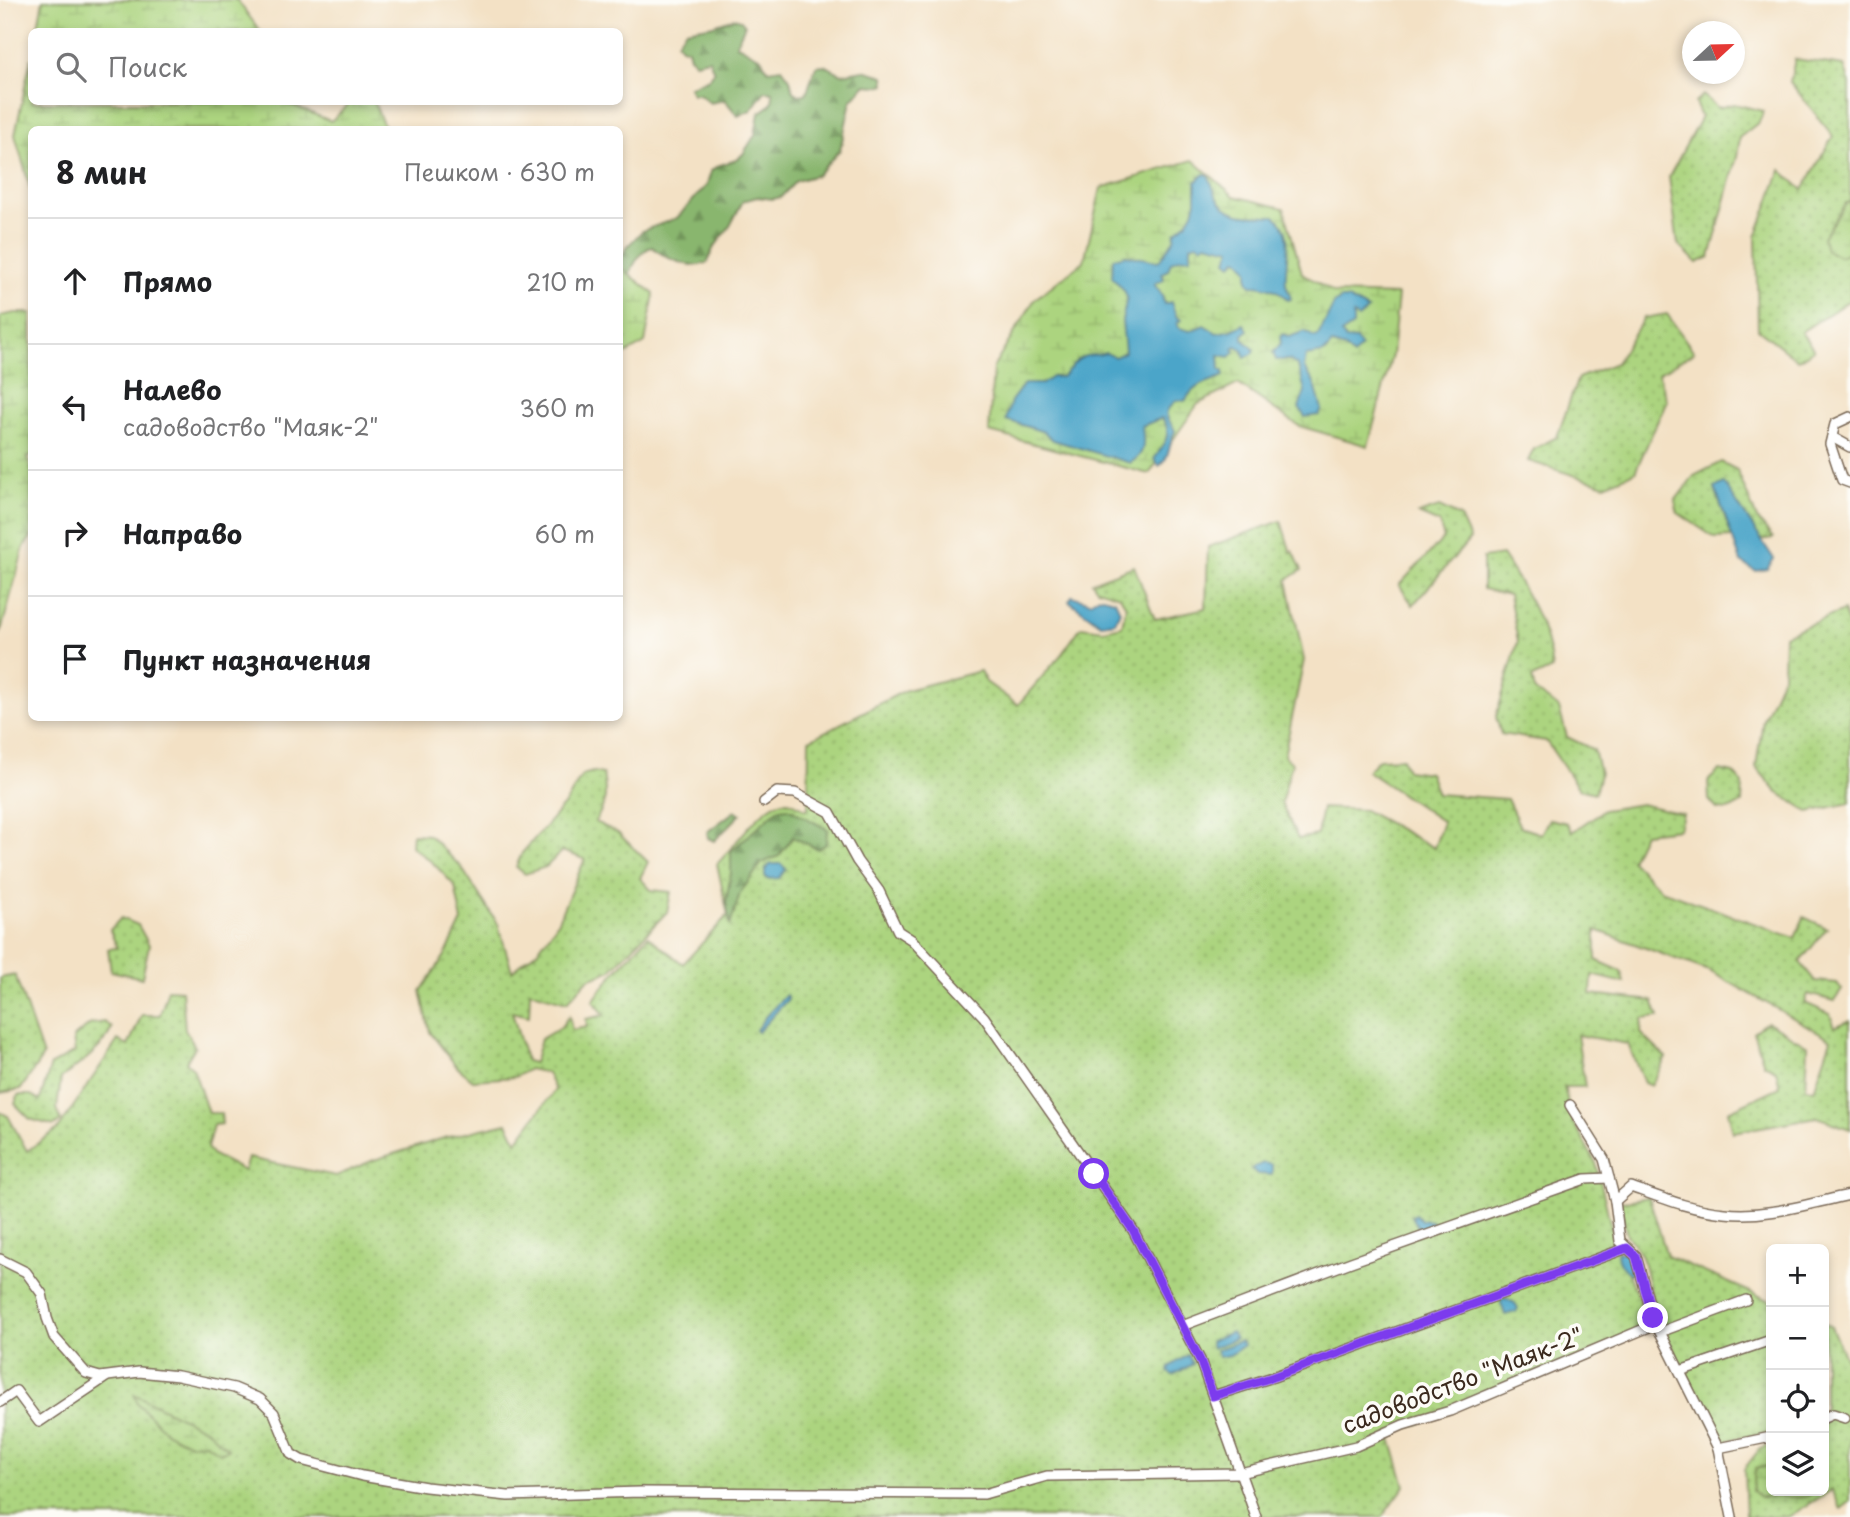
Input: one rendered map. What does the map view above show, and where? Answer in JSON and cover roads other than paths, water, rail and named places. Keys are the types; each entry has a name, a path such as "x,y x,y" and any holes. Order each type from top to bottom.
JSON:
{"street":[{"path":"1846,482 1830,444 1835,424 1850,417"},
{"path":"1832,437 1850,447"},
{"path":"764,802 777,792 795,793 830,812 879,891 898,931 912,940 984,1017 1133,1230 1200,1360 1256,1517"},
{"path":"1570,1105 1604,1159 1615,1201 1620,1241 1636,1256 1658,1328 1718,1448 1732,1517"},
{"path":"1182,1326 1559,1188 1585,1179 1609,1178"},
{"path":"1615,1201 1631,1186 1675,1203 1727,1214 1760,1213 1850,1195"},
{"path":"1213,1396 1273,1377 1627,1248"},
{"path":"0,1259 26,1272 42,1294 54,1337 86,1373 100,1377 109,1376"},
{"name":"садоводство \"Маяк-2\"","path":"109,1376 139,1372 178,1376 234,1388 260,1399 274,1413 291,1454 301,1460 362,1476 414,1485 508,1496 640,1492 984,1494 1047,1476 1240,1473 1356,1446 1403,1425 1450,1411 1658,1328 1746,1300"},
{"path":"1680,1371 1766,1342"},
{"path":"1,1399 16,1391 39,1422 109,1376"},
{"path":"1829,1416 1833,1414 1845,1418"},
{"path":"1718,1448 1766,1438"}],"water":[{"path":"1204,174 1208,175 1217,197 1229,210 1250,216 1275,216 1281,222 1287,238 1286,284 1291,299 1288,300 1271,288 1251,285 1248,281 1248,270 1240,260 1237,259 1232,264 1227,260 1231,249 1206,243 1202,246 1197,243 1191,245 1191,257 1171,262 1168,270 1162,273 1164,280 1154,284 1162,295 1164,304 1171,302 1176,316 1181,320 1177,323 1179,328 1190,331 1204,325 1217,333 1244,324 1248,330 1243,339 1254,349 1254,353 1245,358 1242,349 1236,346 1230,357 1219,355 1220,369 1224,376 1202,384 1185,401 1177,400 1171,405 1167,416 1175,431 1166,459 1159,466 1154,459 1167,434 1162,418 1142,426 1141,452 1130,463 1053,440 1044,432 1006,420 1011,401 1024,384 1042,384 1052,377 1062,377 1080,358 1086,356 1106,353 1115,357 1125,352 1122,321 1127,297 1112,277 1113,258 1126,255 1160,260 1174,239 1175,232 1187,222 1193,212 1196,182"},
{"path":"1341,299 1348,299 1368,310 1358,318 1353,315 1353,326 1341,334 1346,339 1356,340 1361,347 1353,356 1345,348 1332,344 1324,353 1306,356 1304,368 1314,382 1322,409 1319,415 1305,417 1299,408 1305,391 1298,366 1289,360 1276,360 1273,353 1281,343 1280,337 1283,334 1289,337 1305,331 1314,337 1318,336 1334,304"},
{"path":"1724,483 1774,559 1767,569 1755,571 1741,562 1715,488"},
{"path":"1072,596 1090,602 1099,596 1115,600 1120,611 1115,622 1101,624 1069,601"},
{"path":"771,864 781,864 786,869 779,878 768,879 765,876 765,870"},
{"path":"786,995 788,999 758,1032 756,1030 766,1016"},
{"path":"1263,1163 1272,1165 1272,1175 1257,1174 1251,1169"},
{"path":"1416,1214 1421,1220 1431,1221 1433,1225 1428,1231 1420,1231 1412,1216"},
{"path":"1625,1251 1630,1257 1634,1272 1630,1274 1617,1257 1617,1253"},
{"path":"1505,1298 1515,1303 1518,1308 1516,1312 1505,1315 1500,1300"},
{"path":"1231,1332 1235,1339 1212,1348 1210,1341"},
{"path":"1240,1341 1244,1345 1230,1355 1219,1357 1216,1350"},
{"path":"1188,1355 1193,1364 1173,1375 1168,1372 1169,1367"}]}
